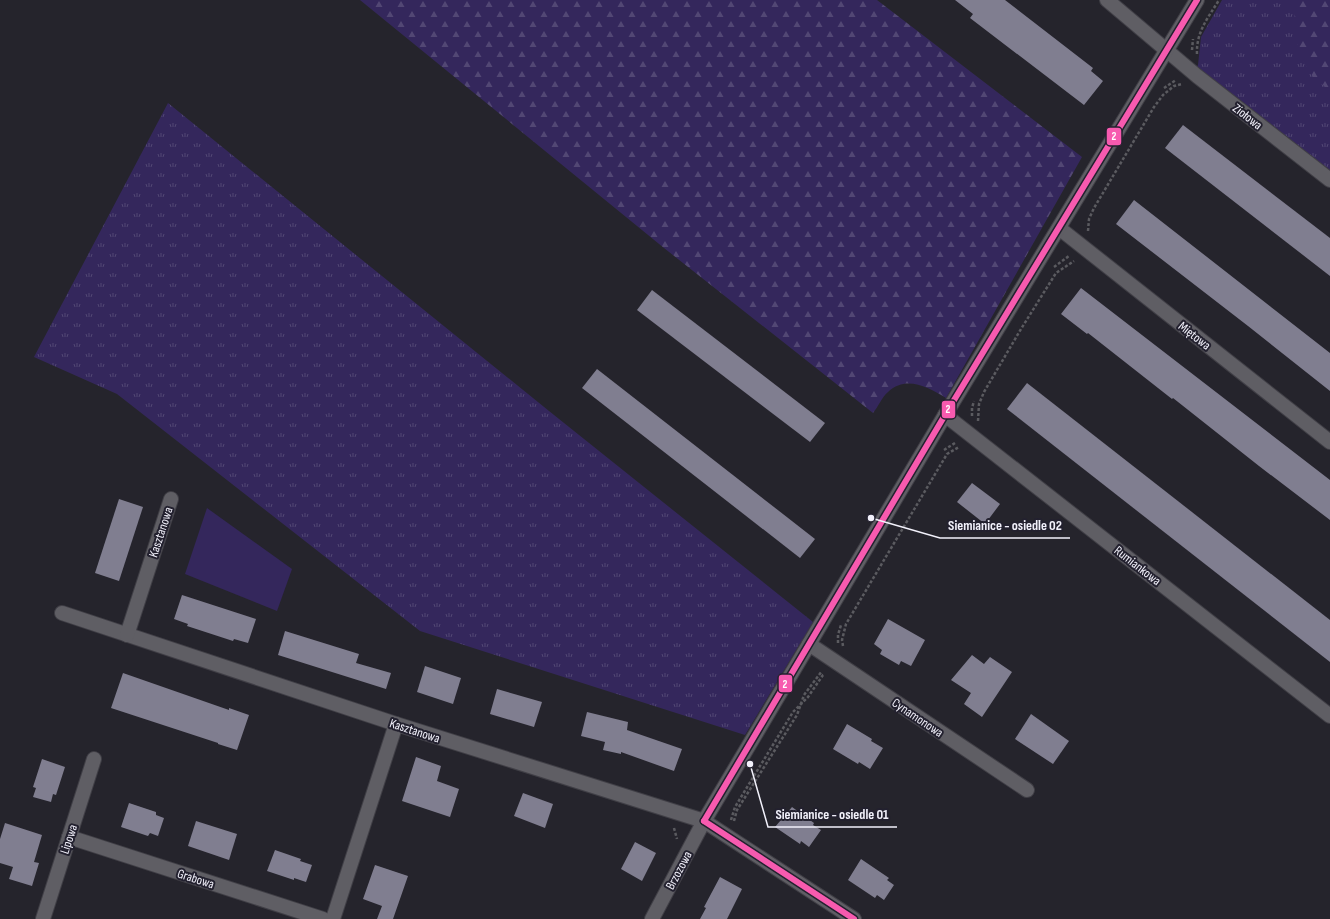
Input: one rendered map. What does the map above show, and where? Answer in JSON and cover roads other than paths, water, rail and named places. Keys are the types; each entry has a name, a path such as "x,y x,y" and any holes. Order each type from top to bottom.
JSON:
{"street":[{"name":"Ziołowa","path":"1107,0 1187,68 1330,180"},
{"name":"Brzozowa","path":"652,919 704,821 945,415 1197,0"},
{"name":"Miętowa","path":"1059,228 1330,442"},
{"name":"Rumiankowa","path":"945,415 1330,716"},
{"name":"Kasztanowa","path":"127,635 172,499"},
{"name":"Kasztanowa","path":"62,613 396,724 704,821 854,919"},
{"name":"Cynamonowa","path":"810,644 1027,790"},
{"path":"333,919 396,724"},
{"name":"Lipowa","path":"43,919 94,759"},
{"name":"Grabowa","path":"69,837 323,919"}],"place":[{"name":"Siemianice - osiedle 02","path":"871,518"},
{"name":"Siemianice - osiedle 01","path":"750,764"}]}
